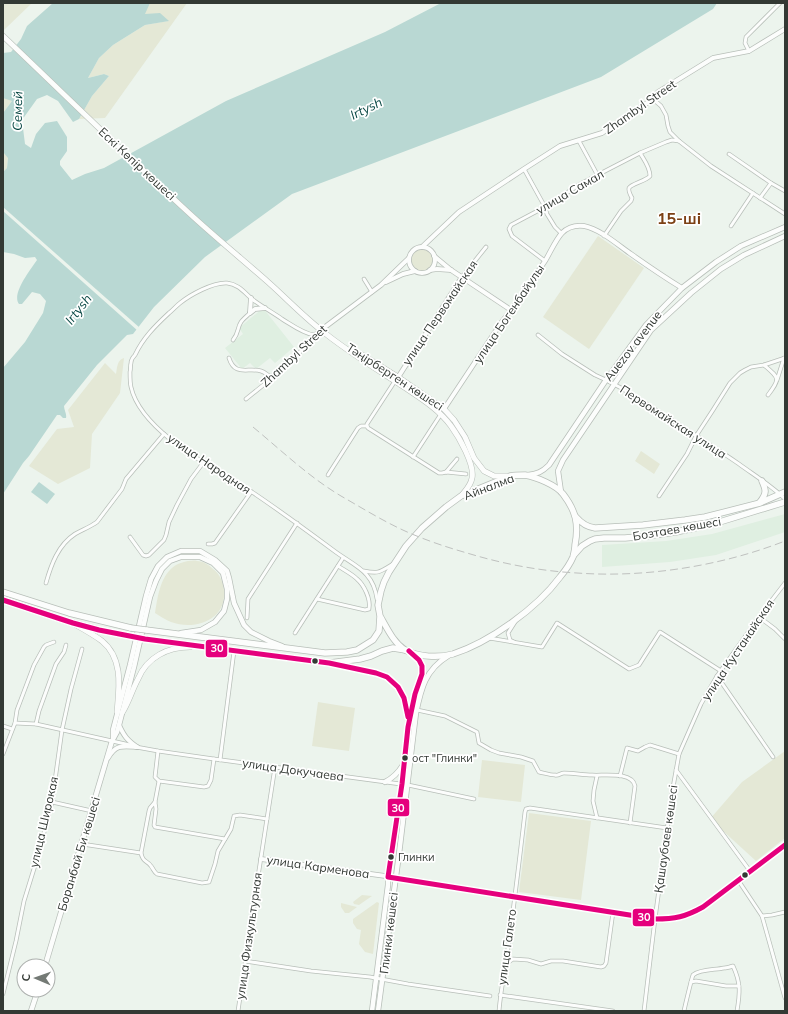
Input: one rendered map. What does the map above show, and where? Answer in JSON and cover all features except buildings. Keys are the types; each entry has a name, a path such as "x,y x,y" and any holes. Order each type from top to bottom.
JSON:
{"highway":[{"name":"Айналма","path":"526,475 550,483 561,492 576,517 578,533 573,556 568,567 545,595 516,619 488,638 452,654 427,656 407,650 395,641 389,633 380,616 378,605 384,582 406,546 422,528 446,507 462,496 510,476 526,475"},
{"path":"760,503 766,493 766,489 762,481"},
{"name":"Бозтаев көшесі","path":"576,517 581,523 588,527 595,528 643,526 705,517 760,503 782,493"},
{"name":"Бозтаев көшесі","path":"573,556 582,546 595,539 625,538 676,532 713,524 785,501"},
{"path":"3,592 69,613 131,628 324,653 357,650 373,640 379,631 380,616"},
{"path":"3,600 73,623 145,639 329,663 360,659 393,648 407,650"}],"main road":[{"name":"Ескі Көпір көшесі","path":"3,36 190,214 275,288 320,330 348,350 396,379"},
{"name":"Auezov avenue","path":"526,475 537,474 549,465 606,380 646,325 682,288 740,246 785,227"},
{"name":"Auezov avenue","path":"561,492 558,471 563,460 651,330 691,293 721,269 744,255 785,236"},
{"name":"Тәңірберген көшесі","path":"396,379 444,409 454,420 465,437 474,458 484,471 494,476 510,476"},
{"name":"Тәңірберген көшесі","path":"396,379 441,414 460,440 472,467 473,476 470,485 462,496"},
{"name":"Боранбай Би көшесі","path":"112,741 119,725 130,665 146,596 151,579 158,566 167,557 181,551 200,551 216,560 227,571 227,579"},
{"path":"173,634 201,630 215,622 224,611 228,599 227,579"},
{"path":"227,579 234,603 244,625 251,632 269,641 291,649"},
{"path":"73,623 104,642 112,652 116,663 119,680 120,713"},
{"path":"120,713 126,706 138,677 145,666 153,658 162,652 172,649 204,646"},
{"name":"Глинки көшесі","path":"372,1011 388,877 402,784 408,727 415,694 422,674 422,666 419,660 407,650"},
{"name":"Глинки көшесі","path":"378,1011 420,695 425,679 432,668 441,660 452,654"},
{"path":"329,663 376,673 387,677 398,687 402,694 408,714 408,727"},
{"name":"Боранбай Би көшесі","path":"47,958 107,760 113,730 120,713"},
{"path":"385,782 396,775 404,764"},
{"path":"32,1011 36,998"}],"street":[{"path":"780,3 746,37 745,43 749,51 785,29"},
{"name":"Zhambyl Street","path":"422,247 459,212 560,146 602,133 654,99 658,92 713,58 749,51"},
{"path":"654,99 661,106 666,115 670,132 679,141 711,166 785,214"},
{"name":"улица Самал","path":"545,261 512,236 509,229 511,225 546,207 582,184 640,153 672,140 679,141"},
{"path":"579,141 598,176"},
{"path":"604,236 631,201 632,198 629,188 650,176 647,164 640,153"},
{"path":"728,154 785,191"},
{"path":"524,169 546,207 547,214 561,233 568,228 578,226 585,226 592,229 682,288"},
{"path":"760,198 771,183"},
{"path":"731,226 753,193"},
{"name":"улица Богенбайулы","path":"444,409 501,323 512,310 545,261 561,233"},
{"path":"430,270 435,262 431,245 434,236"},
{"path":"432,251 422,247 413,250 410,254 409,265 419,273 437,269 451,270"},
{"name":"улица Первомайская","path":"396,379 462,277 486,247"},
{"path":"434,256 451,270 512,310"},
{"name":"Zhambyl Street","path":"246,399 277,374 285,363 300,352 314,335 381,285 409,258"},
{"name":"Zhambyl Street","path":"381,285 399,276 415,271"},
{"path":"364,279 372,292"},
{"name":"улица Народная","path":"314,335 304,332 265,308 239,287 226,283 215,285 197,292 180,303 143,339 131,363 131,387 135,399 142,410 150,421 164,434 203,463 251,492 297,523 343,558 364,571 374,586 378,605"},
{"path":"250,313 251,298"},
{"path":"233,340 237,336 241,321 255,309 265,308"},
{"name":"Первомайская улица","path":"538,335 562,354 595,375 614,384 782,493 785,501"},
{"path":"229,358 231,364 237,369 260,371 268,376 277,374"},
{"path":"659,496 687,454 696,436 730,383 740,373 751,367 764,365 784,358"},
{"path":"768,395 776,385 784,358"},
{"path":"764,365 774,374 777,381"},
{"path":"367,426 396,379"},
{"path":"413,457 441,414"},
{"path":"328,475 358,428 362,426 367,426 439,473 446,472 466,474"},
{"path":"46,583 51,565 63,544 70,538 97,522 122,489 126,479 164,434"},
{"path":"446,472 457,459"},
{"path":"130,537 142,555 146,556 149,555 164,540 169,522 175,510 191,479 203,463"},
{"path":"208,544 215,543 251,492"},
{"path":"247,618 248,599 297,523"},
{"path":"295,633 343,558"},
{"path":"364,571 374,573 381,572 396,562"},
{"path":"317,598 365,610 369,608 369,599 358,579 338,566"},
{"name":"улица Кустанайская","path":"695,718 717,676 785,583"},
{"path":"759,617 775,628 785,639"},
{"path":"515,643 510,640 508,633 516,619"},
{"path":"488,638 542,647 557,623 631,669 639,666 660,632 721,671"},
{"path":"3,754 15,723 17,710 34,665 40,652 46,645 54,642"},
{"path":"36,724 39,711 56,664 64,652 66,645"},
{"name":"улица Широкая","path":"3,994 24,902 52,802 62,730 82,649"},
{"path":"220,760 234,651"},
{"path":"717,676 773,757"},
{"path":"417,710 445,716 477,732 478,742 499,753 533,761 539,772 557,776 563,773 597,776 608,774 631,779 635,786 630,823"},
{"name":"Қашаубаев көшесі","path":"644,1011 667,828 676,770 679,754 695,718"},
{"name":"улица Докучаева","path":"15,723 36,724 158,751 214,760 402,784 474,799"},
{"path":"119,725 123,734 137,747"},
{"path":"3,726 12,729"},
{"path":"620,776 627,748 638,751 650,745 679,754"},
{"path":"107,760 116,748 126,746 137,747"},
{"path":"158,751 155,777 159,781 204,787 208,786 211,780 214,760"},
{"name":"улица Физкультурная","path":"238,1011 275,767"},
{"path":"676,770 750,872"},
{"path":"597,776 593,801 597,818 667,828"},
{"path":"159,781 155,802 155,827 225,839"},
{"path":"52,802 92,811"},
{"path":"155,802 149,811 141,853 142,858 150,864 157,874 202,883 210,882 219,849 231,829 234,816 240,815 267,818"},
{"name":"улица Галето","path":"499,1011 526,809 530,808 597,818"},
{"path":"82,844 141,853"},
{"name":"улица Карменова","path":"261,859 515,896 655,919 670,919 690,914 703,907 785,845"},
{"path":"738,880 762,916 785,998"},
{"path":"506,964 513,959 528,960 540,964 562,960 601,967 604,966 606,963 613,912"},
{"path":"762,916 785,912"},
{"path":"245,961 311,971 376,978 490,996"},
{"path":"684,1011 690,982 693,975 710,969 733,966 740,991 737,1011"},
{"path":"690,982 696,980 726,986 739,986"},
{"path":"500,995 613,1011"}],"shaded area":[{"path":"3,3 32,3 4,30"},
{"path":"150,3 187,3 105,118 79,119 92,96 109,76 104,74 88,78 99,58 113,45 145,25 168,21 144,14"},
{"path":"4,97 12,101 3,113 3,98"},
{"path":"3,152 8,157 7,168 3,172"},
{"path":"598,236 644,268 589,349 543,317"},
{"path":"421,248 429,252 433,260 429,268 421,272 413,268 409,260 413,252"},
{"path":"263,308 294,347 275,363 270,358 256,369 250,363 242,369 225,348 243,334 239,328"},
{"path":"124,358 120,393 92,434 90,468 58,484 29,466 57,429 74,427 68,410 105,363 116,374 119,362"},
{"path":"641,451 660,464 654,474 635,461"},
{"path":"785,514 785,532 716,555 670,562 602,567 602,545 666,541 712,534"},
{"path":"188,561 201,562 210,566 222,581 224,590 224,600 215,616 208,621 190,625 171,622 155,613 157,600 166,574 176,565"},
{"path":"318,702 355,708 349,751 312,746"},
{"path":"785,751 785,838 756,861 710,819 742,782"},
{"path":"482,760 525,765 521,802 478,797"},
{"path":"529,813 591,821 581,900 519,892"},
{"path":"362,895 372,896 359,905 354,904 353,902"},
{"path":"377,902 379,903 373,954 365,952 359,944 361,930 357,929 353,923 353,919"},
{"path":"341,903 357,907 349,913 345,913 341,907"}],"water":[{"path":"53,3 150,3 145,14 160,13 169,21 145,25 113,45 99,58 88,78 104,74 109,76 92,96 79,119 73,122 58,101 47,95 37,99 22,120 25,144 31,148 36,134 45,123 57,121 67,137 67,151 60,161 60,165 72,180 104,168 226,101 385,32 441,3 717,3 713,9 601,77 292,194 205,257 154,307 133,334 127,335 97,365 64,406 66,418 57,415 3,494 3,368 25,342 43,313 46,301 40,294 32,292 22,304 19,304 17,300 20,288 37,260 35,257 25,258 3,252 3,172 7,168 8,158 3,152 3,113 12,101 3,98 3,53 11,52 21,39 27,26"},
{"path":"39,482 55,494 47,504 31,492"}],"pier":[{"path":"3,207 140,328 138,331 3,211"}],"railway":[{"path":"253,427 329,489 381,519 405,531 436,543 508,564 549,571 577,573 630,574 656,572 735,557 761,550 785,541"}],"transit line":[{"name":"30","path":"3,600 99,630 145,639 329,663 376,673 387,677 398,687 404,698 408,717"},
{"name":"30","path":"409,651 419,660 422,666 422,674 415,694 408,727 402,784 388,877 655,919 668,919 680,917 703,907 785,845"}],"place":[{"name":"ост \"Глинки\"","path":"405,758"},
{"name":"Глинки","path":"391,857"}],"district":[{"name":"15-ші","path":"679,218"}],"water label":[{"name":"Irtysh","path":"366,108"},
{"name":"Семей","path":"17,111"},
{"name":"Irtysh","path":"78,309"}]}
